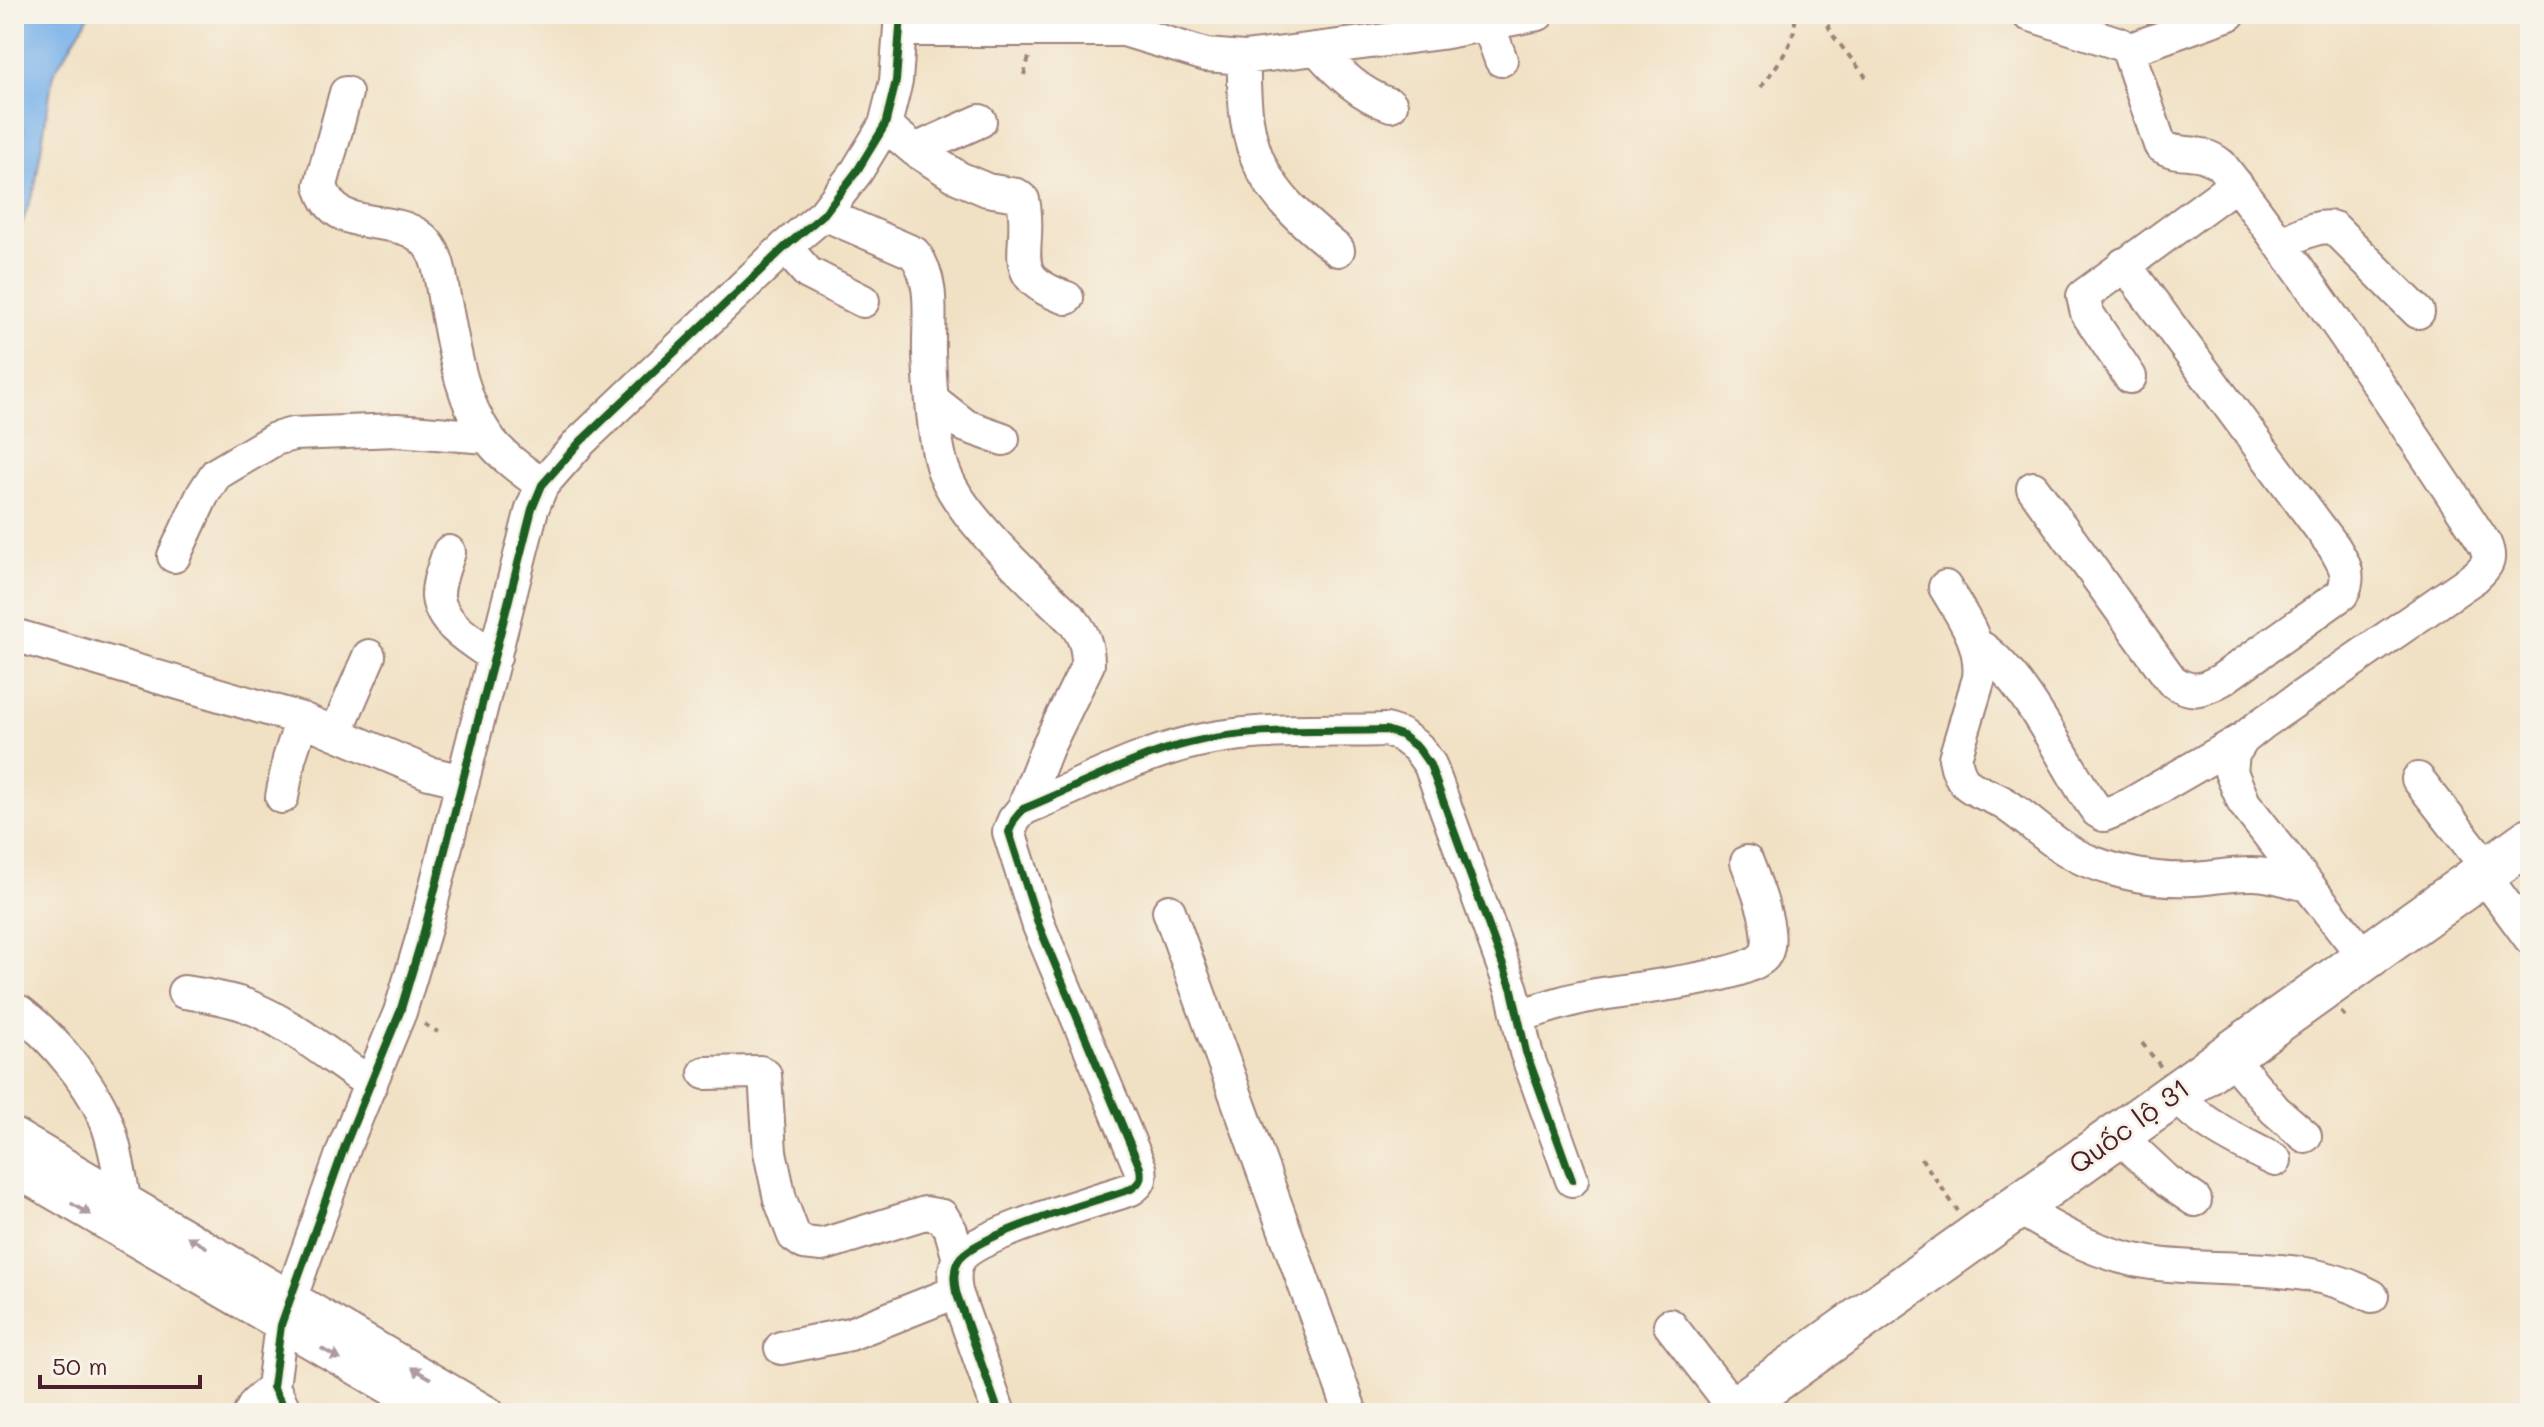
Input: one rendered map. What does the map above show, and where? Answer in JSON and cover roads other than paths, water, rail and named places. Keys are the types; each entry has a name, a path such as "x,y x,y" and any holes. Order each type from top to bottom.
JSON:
{"highway":[{"name":"Quốc lộ 31","path":"1732,1411 2530,840"}],"street":[{"path":"250,1413 255,1404 279,1400 286,1311 346,1143 400,1012 532,509 542,485 580,442 785,247 824,214 857,171 885,125 896,81 900,22 1124,30 1206,55 1244,58 1318,50 1538,14"},
{"path":"1977,645 1989,652 2013,681 2086,795 2097,811 2104,815 2129,805 2243,739 2475,577 2488,565 2490,555 2280,244 2221,165 2210,156 2168,151 2160,145 2128,50 2120,44 2028,14"},
{"path":"2128,50 2229,14"},
{"path":"1488,24 1501,60"},
{"path":"1318,50 1353,84 1374,99 1391,105"},
{"path":"1244,58 1243,102 1248,134 1269,185 1285,205 1338,250"},
{"path":"346,93 321,185 325,200 333,210 396,227 427,242 439,273 452,346 471,406 488,437 515,465 542,485"},
{"path":"915,150 980,121"},
{"path":"885,125 915,150 959,178 987,190 1017,195 1023,200 1026,230 1024,267 1034,282 1047,291 1067,298"},
{"path":"2130,377 2083,303 2083,296 2236,184"},
{"path":"824,214 914,253 923,265 929,290 929,356 938,447 944,473 959,501 1073,621 1082,632 1088,649 1088,664 1047,748 1023,809 1009,832 1039,926 1142,1177 1139,1184 1131,1189 1025,1224 972,1247 959,1259"},
{"path":"2280,244 2308,231 2326,226 2334,228 2418,312"},
{"path":"785,247 808,273 863,301"},
{"path":"2033,488 2172,681 2186,691 2201,691 2221,680 2342,594 2348,582 2347,569 2334,547 2124,264"},
{"path":"934,401 966,426 1003,439"},
{"path":"174,556 203,494 216,474 275,439 293,434 397,430 488,437"},
{"path":"449,552 438,597 446,617 464,636 495,657"},
{"path":"1945,587 1977,645 1979,678 1955,758 1957,772 1964,784 2002,802 2063,849 2089,862 2160,878 2192,879 2256,873 2307,885"},
{"path":"14,635 302,719 429,773 463,781"},
{"path":"336,733 369,656"},
{"path":"282,797 289,759 302,719"},
{"path":"1023,809 1141,758 1189,743 1271,730 1386,730 1401,735 1418,748 1430,765 1452,821 1519,1016 1526,1052 1572,1180"},
{"path":"2243,739 2233,754 2231,772 2244,803 2365,958"},
{"path":"2418,779 2530,938"},
{"path":"1519,1016 1587,996 1686,980 1752,965 1765,955 1769,942 1767,925 1747,862"},
{"path":"1169,911 1351,1413"},
{"path":"184,992 221,998 278,1021 371,1084"},
{"path":"20,1012 44,1031 80,1076 107,1123 124,1199"},
{"path":"2229,1055 2275,1110 2305,1136"},
{"path":"705,1073 760,1072 765,1075 770,1152 780,1199 794,1236 804,1243 822,1245 925,1213 942,1216 951,1231 959,1259 954,1277 956,1292 999,1413"},
{"path":"2174,1094 2193,1114 2219,1132 2275,1160"},
{"path":"14,1135 124,1199 433,1413"},
{"path":"2118,1135 2167,1181 2195,1200"},
{"path":"14,1170 488,1413"},
{"path":"2017,1207 2087,1247 2120,1257 2151,1263 2316,1275 2353,1286 2372,1296"},
{"path":"781,1348 850,1334 956,1292"},
{"path":"1670,1325 1732,1411"}],"water":[{"path":"14,14 90,14 53,74 35,187 14,246"}]}
